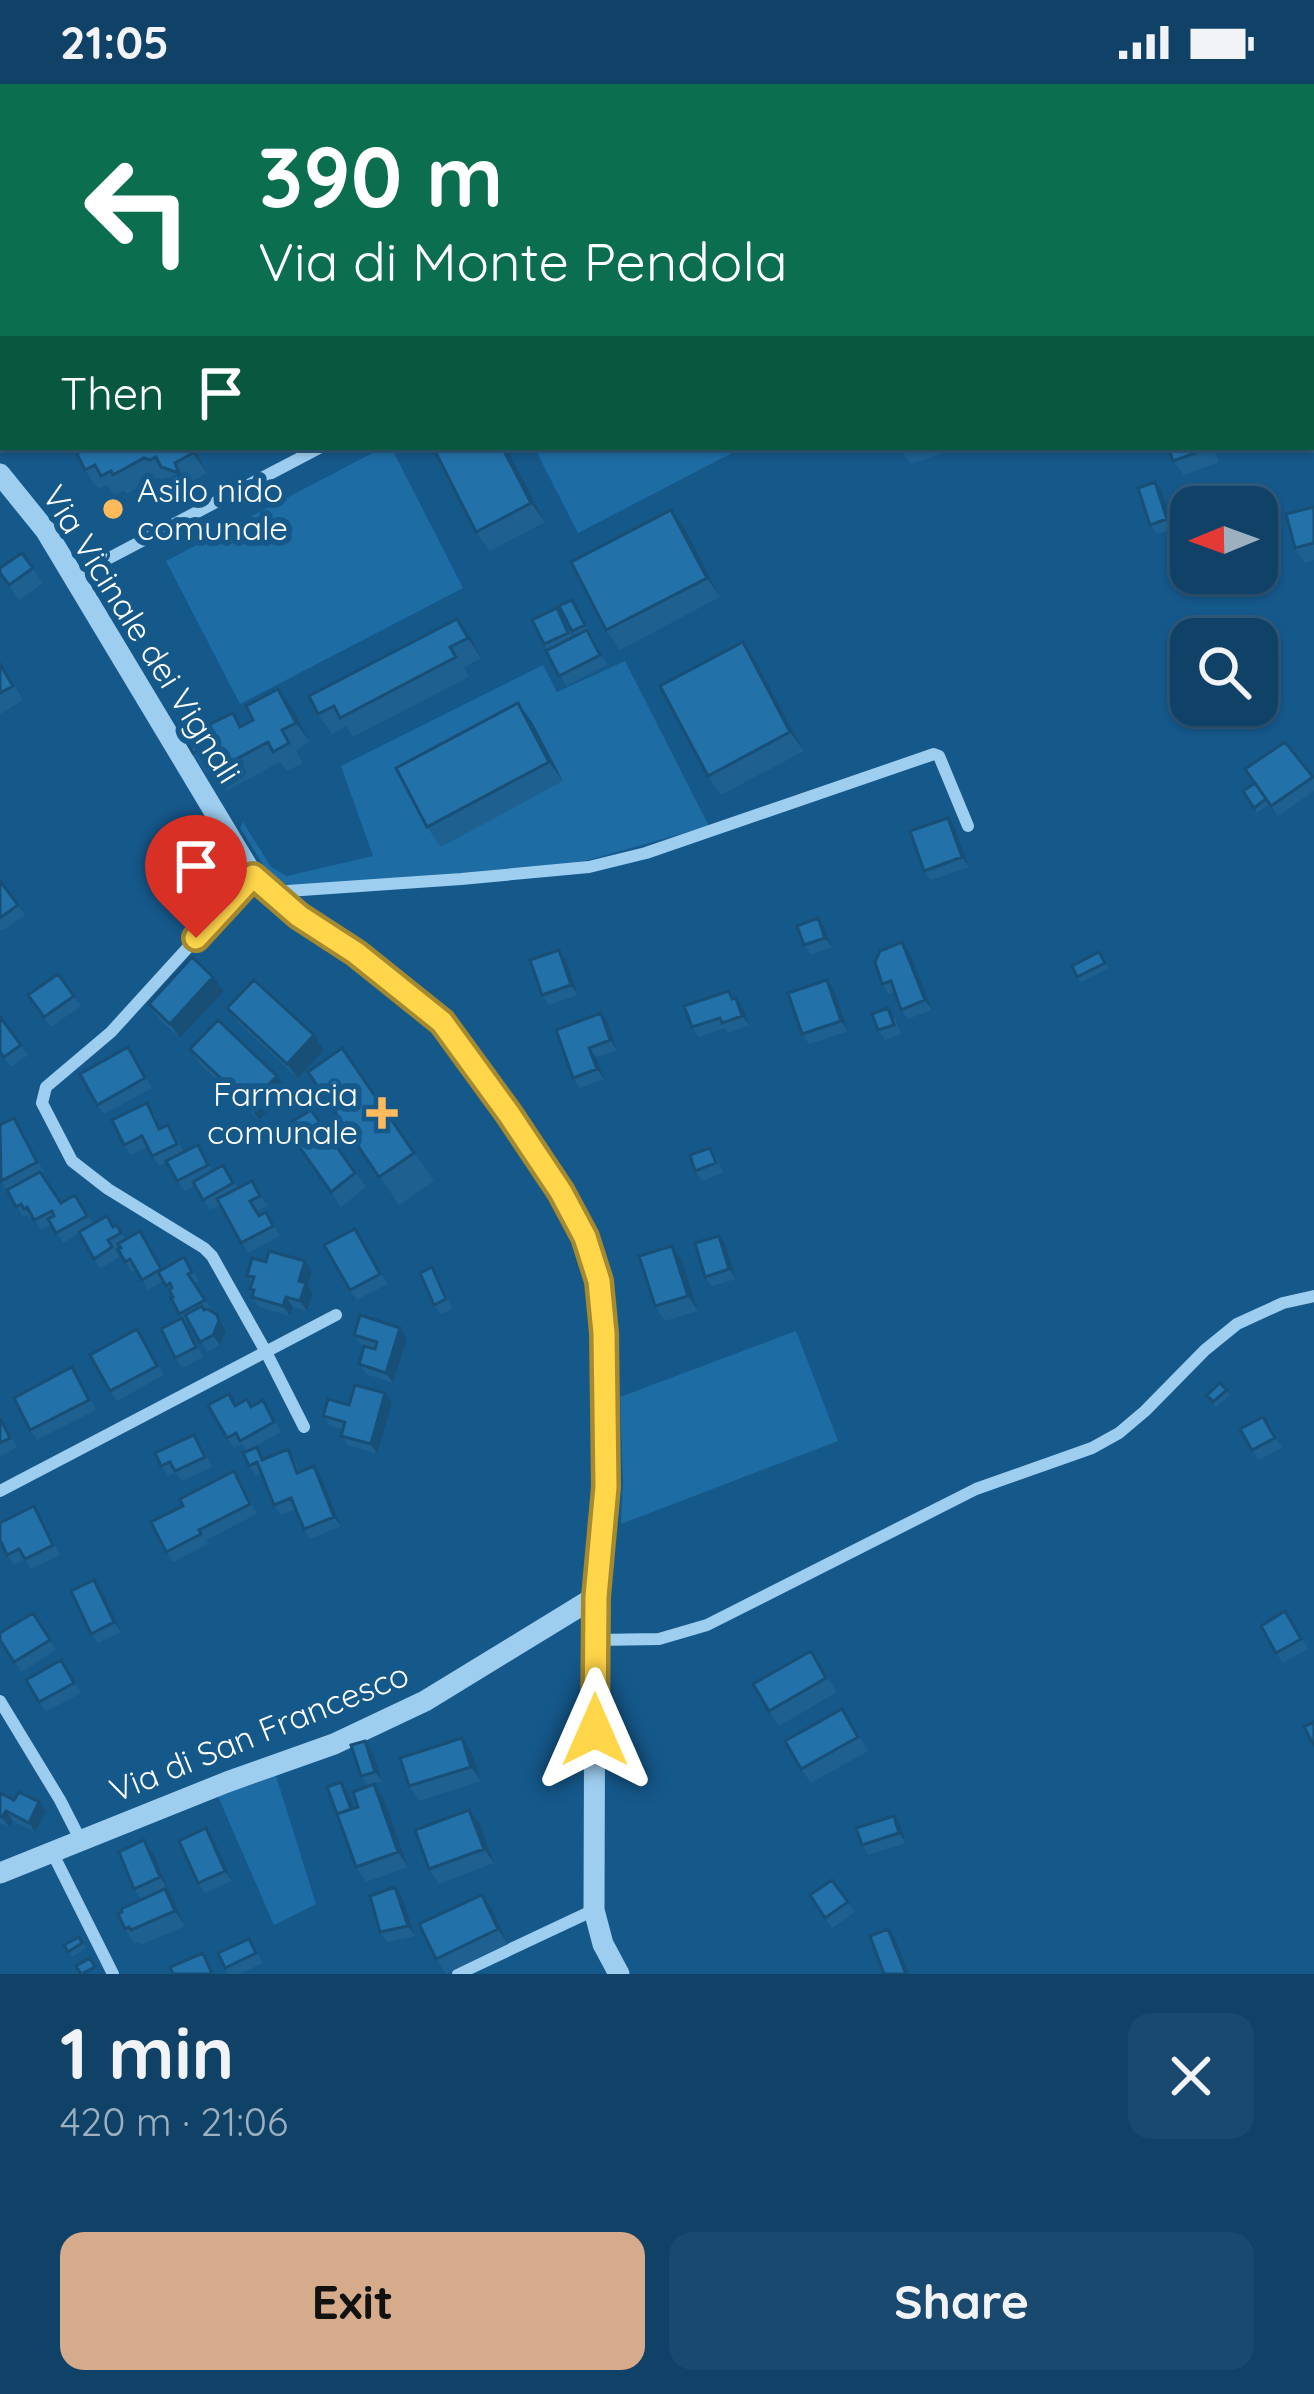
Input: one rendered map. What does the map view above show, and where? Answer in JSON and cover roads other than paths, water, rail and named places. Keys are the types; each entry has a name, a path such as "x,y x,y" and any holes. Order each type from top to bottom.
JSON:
{"street":[{"path":"74,576 315,450"},
{"name":"Via Vicinale dei Vignali","path":"0,474 46,531 253,876 442,1022 561,1192 585,1237 599,1281 604,1333 606,1487 596,1597 594,1910 603,1944 619,1974"},
{"path":"272,892 589,867 646,853 934,754 939,756 968,826"},
{"path":"253,876 111,1032 46,1087 42,1103 71,1161 205,1248 304,1427"},
{"path":"596,1640 659,1639 706,1625 976,1489 1092,1448 1145,1411 1237,1324 1314,1295"},
{"path":"0,1492 336,1315"},
{"name":"Via di San Francesco","path":"0,1873 334,1744 425,1701 596,1597"},
{"path":"0,1701 81,1841"},
{"path":"52,1852 113,1974"},
{"path":"458,1974 594,1910"}],"place":[{"name":"Asilo nido comunale","path":"113,509"},
{"name":"Farmacia comunale","path":"382,1113"}]}
